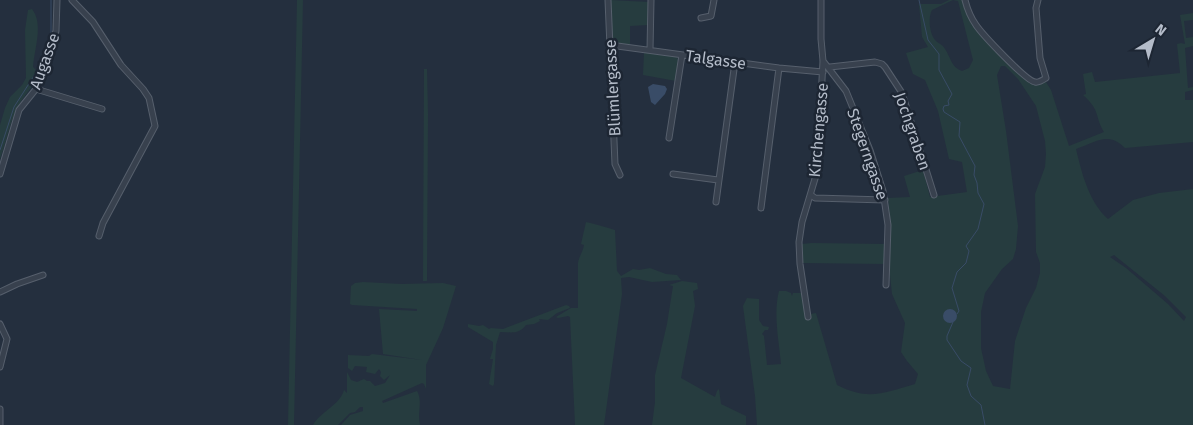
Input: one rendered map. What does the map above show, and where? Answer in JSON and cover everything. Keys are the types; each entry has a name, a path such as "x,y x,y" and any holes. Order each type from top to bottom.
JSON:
{"street":[{"name":"Augasse","path":"0,174 19,110 36,89 56,30 57,0"},
{"path":"72,0 93,22 121,66 144,89 149,98 155,126 99,236"},
{"name":"Blümlergasse","path":"608,0 615,164 620,175"},
{"path":"650,50 651,0"},
{"path":"701,18 711,16 714,0"},
{"name":"Kirchengasse","path":"808,317 800,264 799,242 802,222 817,172 823,72 821,0"},
{"path":"964,0 975,25 1021,72 1034,82 1046,78 1040,58 1036,8 1038,0"},
{"name":"Talgasse","path":"610,46 823,72"},
{"path":"669,138 682,55"},
{"name":"Stegerngasse","path":"823,61 830,67 846,91 870,150 885,200 888,225 886,285"},
{"path":"716,202 735,62"},
{"name":"Jochgraben","path":"830,67 875,62 885,66 902,93 934,195"},
{"path":"761,208 779,68"},
{"path":"36,89 102,109"},
{"path":"673,174 718,180"},
{"path":"811,195 815,198 885,200"},
{"path":"0,292 43,274"},
{"path":"0,324 7,339 0,367"},
{"path":"0,409 0,425"}],"green space":[{"path":"297,0 303,0 294,425 288,425"},
{"path":"610,0 649,2 648,25 630,26 630,45 616,43 612,40"},
{"path":"949,0 953,0 963,0 972,22 1028,81 1046,82 1051,90 1069,146 1104,132 1095,109 1083,95 1086,94 1083,74 1092,72 1095,82 1180,73 1177,44 1185,44 1180,15 1193,13 1193,20 1184,21 1186,38 1193,37 1193,46 1185,48 1188,88 1193,87 1193,90 1185,92 1185,100 1193,100 1193,142 1125,148 1113,140 1107,139 1076,149 1091,196 1108,219 1133,200 1159,193 1193,189 1193,425 757,425 743,306 747,298 759,299 759,320 763,326 769,327 762,334 764,336 767,365 781,364 776,318 779,291 786,291 791,293 792,296 793,293 802,293 805,315 816,313 837,385 858,393 876,394 915,384 918,374 901,352 905,323 892,294 889,266 891,232 888,198 910,197 904,176 923,170 930,197 967,192 962,162 949,159 938,111 925,80 913,74 906,53 928,47 922,37 919,4 941,4","holes":["953,0 958,1 973,60 969,68 962,71 953,65 944,47 934,38 930,26 932,10","1001,66 1005,66 1018,79 1036,106 1045,141 1046,154 1045,167 1035,194 1036,252 1040,263 1040,273 1015,341 1010,389 993,386 986,371 981,348 981,312 985,293 1002,269 1013,259 1018,226 997,75","1114,255 1165,296 1186,317 1184,321 1168,304 1126,268 1110,257"]},
{"path":"32,9 36,15 38,29 33,67 38,72 37,77 20,103 11,123 0,159 0,125 5,108 10,97 26,78 25,30 28,10"},
{"path":"644,52 677,57 676,81 643,75"},
{"path":"424,69 427,69 428,114 427,281 423,281"},
{"path":"586,222 615,230 617,271 621,276 633,269 650,268 666,274 677,275 681,280 652,282 629,277 621,278 622,294 604,425 575,425 570,317 556,317 571,308 578,308 578,263 584,245 581,244"},
{"path":"802,244 886,244 884,264 802,263"},
{"path":"682,281 697,283 698,289 693,291 695,306 681,378 715,397 719,389 721,404 746,416 746,425 652,425 655,402 655,375 667,324 673,286 669,285"},
{"path":"355,283 401,284 443,283 456,286 443,328 426,365 426,389 422,383 382,401 383,403 417,391 420,399 420,425 341,425 350,415 363,411 363,407 360,407 355,412 350,413 338,425 313,425 338,400 344,390 347,393 347,372 351,380 357,382 364,379 370,381 375,386 385,383 390,375 384,380 380,376 381,372 379,369 375,374 366,372 367,367 355,366 352,371 348,368 348,355 369,356 372,354 422,360 383,354 379,309 417,311 417,309 350,304 351,286"},
{"path":"566,305 570,308 557,313 548,320 539,319 540,321 526,325 517,332 500,332 496,345 494,384 493,386 489,384 493,359 490,359 493,342 468,327 468,324 483,325 489,329 503,329"}],"water":[{"path":"653,84 665,86 667,89 655,105 651,102 648,87"},
{"path":"947,309 953,309 957,316 953,323 947,323 943,319 943,313"}],"waterway":[{"path":"0,150 14,107 39,68 51,36 51,0"},
{"path":"919,0 928,40 939,54 939,70 952,94 948,101 949,105 944,106 943,109 944,112 960,122 959,136 975,166 974,175 978,193 984,204 978,229 966,246 969,251 966,263 957,272 952,288 959,311 957,314"},
{"path":"953,322 947,340 961,361 971,368 967,385 971,396 981,405 985,425"}]}
